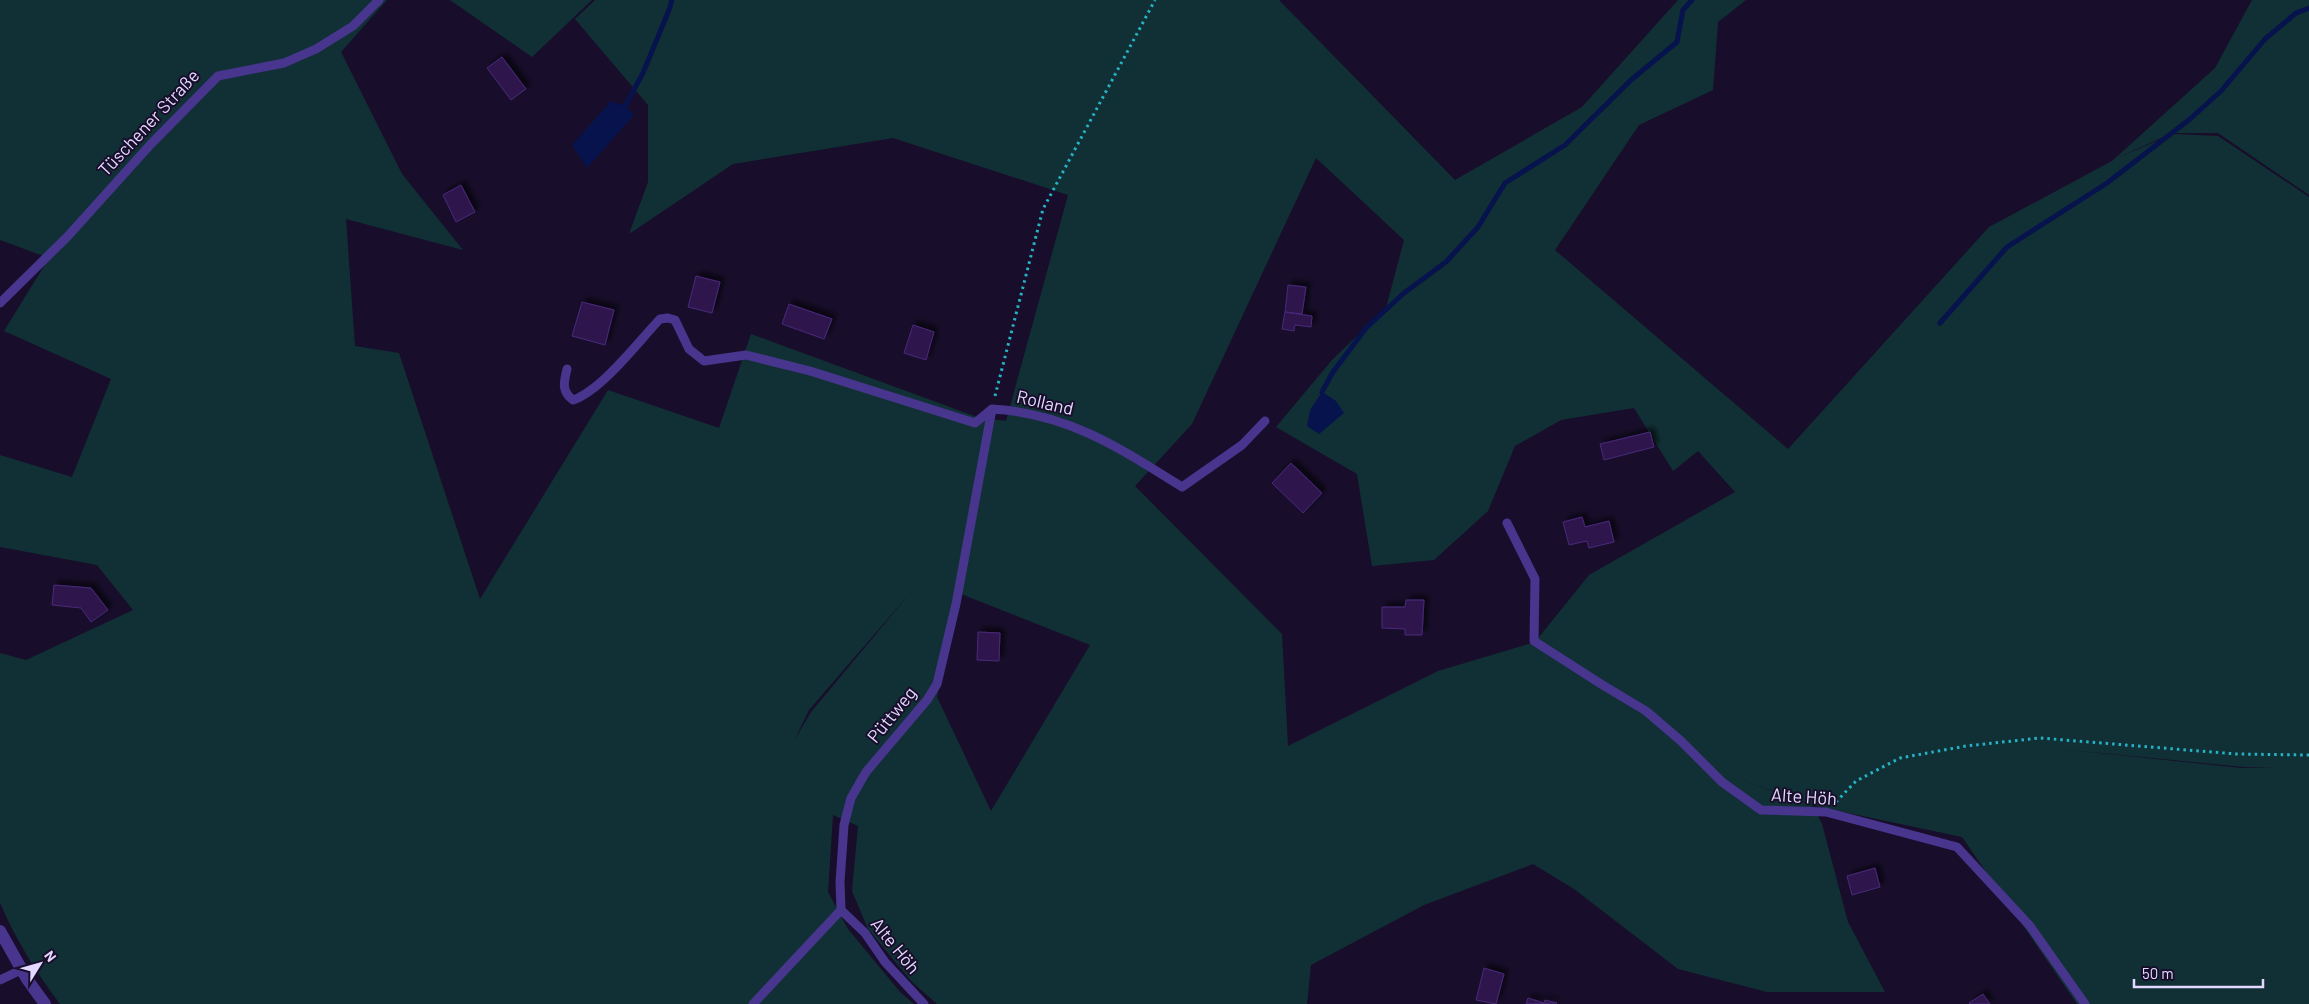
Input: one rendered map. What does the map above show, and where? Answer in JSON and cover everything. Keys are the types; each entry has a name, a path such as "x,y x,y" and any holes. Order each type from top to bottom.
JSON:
{"street":[{"path":"0,931 21,970 44,1004"}],"lane":[{"name":"Tüschener Straße","path":"0,303 68,236 150,145 218,76 284,63 316,50 353,26 379,0"},
{"name":"Rolland","path":"568,369 563,386 568,396 573,400 582,397 600,383 660,319 668,318 675,320 690,349 704,361 746,355 810,371 975,424 992,409 1014,410 1047,416 1079,427 1109,442 1182,487 1242,445 1265,421"},
{"name":"Püttweg","path":"841,910 840,882 844,825 851,798 866,772 927,700 937,684 956,604 992,409"},
{"name":"Alte Höh","path":"1507,523 1535,579 1534,641 1646,711 1722,782 1761,810 1826,812 1957,847 2030,926 2085,1004"},
{"path":"754,1004 841,910"},
{"name":"Alte Höh","path":"841,910 865,934 885,962 924,1004"},
{"path":"0,980 21,970"}],"path":[{"path":"992,409 1042,209 1155,0"},
{"path":"1826,812 1856,781 1900,758 1966,746 2040,738 2236,754 2309,755"}],"green space":[{"path":"0,0 387,0 341,52 402,174 463,250 346,219 355,346 399,353 480,599 608,390 719,428 751,334 977,417 1006,421 1068,195 893,138 733,164 629,234 648,182 648,105 575,19 595,0 1279,0 1455,180 1582,107 1678,0 1746,0 1718,22 1713,90 1639,125 1555,250 1788,449 1989,227 2112,161 2215,68 2252,0 2309,0 2309,195 2218,133 2172,133 2115,159 2173,134 2218,136 2309,197 2309,1004 2077,1004 1962,837 1815,806 1734,777 1813,806 1822,824 1848,922 1885,992 1767,992 1678,969 1574,889 1533,864 1424,905 1311,965 1307,1004 937,1004 912,982 868,929 852,891 858,826 833,815 828,892 848,929 900,992 914,1004 60,1004 27,955 0,903 0,653 26,660 133,610 97,565 0,547 0,455 72,477 111,379 4,331 49,258 0,240","holes":["1316,158 1404,240 1386,308 1332,360 1276,427 1357,474 1372,566 1434,560 1488,511 1515,446 1561,420 1634,408 1673,471 1698,451 1735,492 1589,575 1535,642 1438,671 1288,746 1282,634 1135,486 1192,424","911,592 811,712 794,741 809,710","956,592 1090,645 991,811 937,697","2050,748 2244,767 2276,767 2242,768"]},
{"path":"450,0 592,0 532,57"}],"shaded area":[{"path":"611,101 625,106 634,115 587,168 572,145"},
{"path":"1322,392 1336,401 1344,413 1319,434 1307,426 1310,410"}],"building":[{"path":"502,57 526,89 511,100 487,68"},
{"path":"461,185 475,212 456,222 443,195"},
{"path":"696,276 720,282 712,313 688,307"},
{"path":"1288,285 1306,287 1302,314 1285,312"},
{"path":"582,302 614,310 605,345 572,336"},
{"path":"789,304 832,319 824,339 782,324"},
{"path":"1285,312 1312,316 1311,327 1295,325 1294,331 1282,329"},
{"path":"913,325 934,332 926,360 904,353"},
{"path":"1650,432 1654,447 1604,460 1600,444"},
{"path":"1291,463 1322,493 1303,513 1272,483"},
{"path":"1582,517 1585,527 1609,521 1614,542 1589,548 1587,541 1569,545 1563,522"},
{"path":"54,585 91,588 108,610 91,622 81,608 52,605"},
{"path":"1406,600 1424,600 1422,635 1405,635 1405,629 1382,628 1382,607 1405,607"},
{"path":"978,632 1000,633 999,661 977,660"},
{"path":"1875,868 1880,887 1852,895 1847,876"},
{"path":"1484,968 1504,974 1496,1004 1476,1000"},
{"path":"1983,994 1990,1004 1969,1003"},
{"path":"1528,998 1544,1003 1545,1000 1557,1003 1526,1004"}],"waterway":[{"path":"625,106 643,73 672,0"},
{"path":"1322,392 1333,372 1366,328 1404,293 1446,262 1478,227 1505,183 1565,145 1631,80 1677,42 1683,10 1692,0"},
{"path":"1940,323 2007,247 2107,183 2190,119 2221,91 2265,39 2296,13 2309,8"}]}
